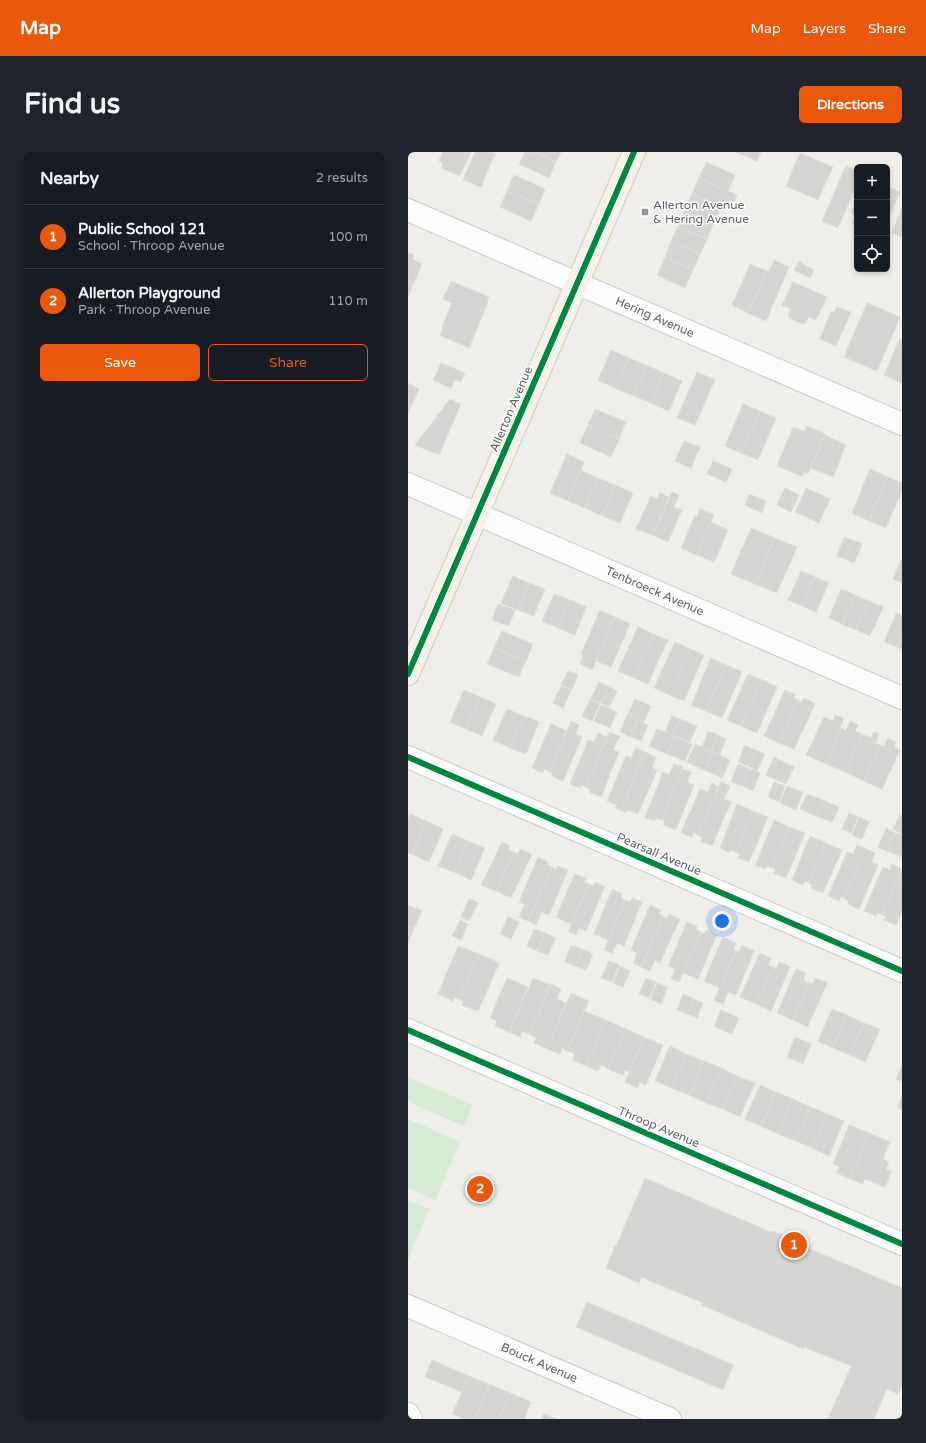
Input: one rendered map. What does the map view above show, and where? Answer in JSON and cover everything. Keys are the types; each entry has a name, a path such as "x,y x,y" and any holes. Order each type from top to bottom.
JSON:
{"main road":[{"name":"Allerton Avenue","path":"408,674 634,152"}],"street":[{"name":"Hering Avenue","path":"408,210 902,424"},
{"name":"Tenbroeck Avenue","path":"408,484 902,698"},
{"name":"Pearsall Avenue","path":"408,757 902,971"},
{"name":"Throop Avenue","path":"408,1030 902,1244"},
{"name":"Bouck Avenue","path":"408,1306 670,1419"},
{"path":"408,1414 411,1419"}],"green space":[{"path":"408,1077 473,1105 464,1126 408,1102"},
{"path":"408,1119 460,1142 435,1200 408,1188"},
{"path":"408,1200 429,1209 408,1260"}],"building":[{"path":"442,152 471,152 460,176 441,168 443,163 439,161"},
{"path":"475,152 491,152 495,154 481,187 463,180"},
{"path":"525,152 534,152 556,162 549,178 519,164"},
{"path":"534,152 561,152 556,162"},
{"path":"736,152 761,152 757,161"},
{"path":"800,153 833,167 818,200 786,186"},
{"path":"706,162 735,175 728,191 699,178"},
{"path":"846,166 854,170 854,190 838,228 822,221"},
{"path":"514,175 545,189 539,204 507,191"},
{"path":"699,178 737,195 730,210 692,194"},
{"path":"890,187 900,192 890,215"},
{"path":"507,191 539,204 531,221 500,207"},
{"path":"692,194 721,207 714,222 685,210"},
{"path":"854,206 854,215 851,213"},
{"path":"902,208 902,237 892,233"},
{"path":"685,210 714,222 707,239 678,226"},
{"path":"678,226 707,239 700,254 671,241"},
{"path":"671,241 700,254 693,270 665,258"},
{"path":"408,253 414,255 412,259 422,264 408,296"},
{"path":"665,258 693,270 685,288 657,275"},
{"path":"774,260 789,267 766,321 748,313 767,271 769,272"},
{"path":"799,262 814,270 810,278 794,270"},
{"path":"750,264 767,271 748,313 732,305"},
{"path":"451,281 489,297 469,348 440,335 452,303 443,299"},
{"path":"793,282 827,297 816,320 808,317 806,323 802,324 789,318 788,315 791,309 782,305"},
{"path":"867,303 900,317 877,371 844,357"},
{"path":"837,307 851,312 836,346 820,339 831,311 834,313"},
{"path":"900,338 902,339 901,383 884,375"},
{"path":"611,350 629,358 615,388 598,380"},
{"path":"629,358 646,365 634,396 615,388"},
{"path":"441,363 465,373 461,382 455,380 451,388 433,380"},
{"path":"646,365 664,373 651,403 634,396"},
{"path":"697,372 715,380 695,425 677,418"},
{"path":"664,373 682,381 669,411 651,403"},
{"path":"408,383 419,389 408,413"},
{"path":"450,399 461,404 439,455 415,445"},
{"path":"743,404 760,411 741,453 725,446"},
{"path":"595,409 626,422 619,439 588,425"},
{"path":"760,411 776,418 758,460 741,453"},
{"path":"588,425 619,439 611,457 580,443"},
{"path":"807,426 825,434 808,474 804,472 802,476 777,466 793,427 805,432"},
{"path":"825,435 846,445 833,477 811,468"},
{"path":"684,441 700,447 691,468 675,461"},
{"path":"567,454 584,462 568,501 550,493"},
{"path":"713,461 732,469 726,482 707,474"},
{"path":"870,469 888,477 869,521 852,513"},
{"path":"580,470 598,478 585,508 568,501"},
{"path":"888,477 902,483 902,491 886,528 869,521"},
{"path":"598,478 615,485 603,516 585,508"},
{"path":"615,485 633,493 620,523 603,516"},
{"path":"785,488 799,495 791,512 777,505"},
{"path":"806,488 830,499 819,523 795,512"},
{"path":"672,492 679,495 674,507 682,510 668,542 653,535"},
{"path":"660,493 669,497 653,535 636,529 651,496 657,499"},
{"path":"749,494 766,501 762,513 745,505"},
{"path":"700,509 714,515 697,555 681,548 695,516 697,517"},
{"path":"711,522 728,530 714,562 697,555"},
{"path":"751,528 775,538 755,584 731,574"},
{"path":"844,537 853,540 845,559 837,556"},
{"path":"775,538 797,547 777,593 755,584"},
{"path":"853,540 862,544 854,563 845,559"},
{"path":"901,560 902,561 902,583 893,579"},
{"path":"801,571 815,577 802,606 788,600"},
{"path":"513,576 529,583 518,610 501,603"},
{"path":"815,577 829,583 816,612 802,606"},
{"path":"529,583 545,589 534,616 518,610"},
{"path":"841,589 855,595 842,624 829,618"},
{"path":"554,594 570,600 558,628 542,621"},
{"path":"855,595 869,601 856,630 842,624"},
{"path":"570,600 586,607 575,635 558,628"},
{"path":"869,601 883,607 870,636 856,630"},
{"path":"498,604 515,610 509,626 492,620"},
{"path":"600,610 615,617 592,670 580,664 583,655 581,654"},
{"path":"896,613 902,615 902,636 897,647 884,642"},
{"path":"615,617 630,624 611,667 596,661"},
{"path":"638,627 653,634 634,678 618,671"},
{"path":"502,631 533,644 526,661 494,648"},
{"path":"653,634 668,640 648,684 634,678"},
{"path":"902,636 902,649 897,647"},
{"path":"675,642 690,649 670,695 654,688"},
{"path":"494,648 526,661 519,677 487,664"},
{"path":"690,649 704,655 684,701 670,695"},
{"path":"711,658 726,665 706,711 691,705"},
{"path":"726,665 742,672 722,718 706,711"},
{"path":"568,671 578,675 572,689 561,685"},
{"path":"748,674 762,680 741,726 727,720"},
{"path":"762,680 777,687 757,733 741,726"},
{"path":"599,682 609,687 601,703 591,699"},
{"path":"561,686 571,690 563,708 553,703"},
{"path":"609,687 617,691 609,707 601,703"},
{"path":"464,690 480,697 466,729 450,722"},
{"path":"785,690 795,695 794,698 798,700 779,743 764,736"},
{"path":"480,697 496,704 482,736 466,729"},
{"path":"804,698 815,704 794,749 779,743 798,700 802,702"},
{"path":"635,699 644,703 637,720 628,715"},
{"path":"590,700 600,704 592,721 582,716"},
{"path":"644,703 651,706 644,722 637,720"},
{"path":"601,705 617,712 610,728 594,721"},
{"path":"507,709 524,716 510,748 493,740"},
{"path":"627,715 638,720 631,737 620,732"},
{"path":"835,715 844,718 826,764 806,755 824,717 833,721"},
{"path":"524,716 539,722 526,754 510,748"},
{"path":"672,716 680,719 673,735 665,731"},
{"path":"680,719 697,726 690,742 673,735"},
{"path":"638,720 648,725 641,741 631,737"},
{"path":"571,721 579,725 575,734 582,737 563,781 552,776 553,773 550,772"},
{"path":"850,721 858,725 855,731 862,734 845,772 826,764 841,728 846,731"},
{"path":"551,724 567,731 550,772 544,769 543,773 532,768"},
{"path":"657,729 675,736 667,754 649,746"},
{"path":"708,731 718,735 711,751 702,747"},
{"path":"609,732 620,736 613,750 619,752 601,797 589,792 590,789 586,787"},
{"path":"874,732 879,734 875,743 880,745 864,781 845,772 862,734 871,738"},
{"path":"598,733 607,737 586,787 582,785 580,788 570,784 588,740 594,742"},
{"path":"718,735 726,739 720,755 711,751"},
{"path":"675,736 692,744 685,761 667,754"},
{"path":"888,738 896,742 894,747 900,750 882,789 864,781 880,745 884,747"},
{"path":"695,744 713,752 704,770 687,762"},
{"path":"745,745 755,750 748,766 738,762"},
{"path":"636,748 645,752 621,810 615,808 617,805 607,801 626,756 631,758"},
{"path":"755,750 765,754 757,771 748,766"},
{"path":"645,752 656,757 652,768 657,770 638,814 627,810 626,813 621,810"},
{"path":"713,752 730,760 722,778 704,770"},
{"path":"774,757 794,767 786,784 766,775"},
{"path":"674,764 683,767 662,820 656,818 655,821 645,817 663,772 669,775"},
{"path":"738,764 750,769 743,786 731,782"},
{"path":"682,769 691,772 687,782 694,785 676,830 663,825 665,822 662,820"},
{"path":"750,769 760,773 753,791 743,786"},
{"path":"721,782 730,786 724,799 731,802 712,846 701,841 702,837 698,835"},
{"path":"774,782 785,786 779,802 768,797"},
{"path":"711,783 719,787 698,835 693,833 692,837 681,833 700,789 708,792"},
{"path":"787,786 803,792 796,810 780,803"},
{"path":"807,794 823,800 816,816 800,809"},
{"path":"823,800 839,807 832,822 816,816"},
{"path":"737,804 753,811 736,852 730,850 729,852 720,848"},
{"path":"753,811 768,817 749,862 738,858 740,854 736,852"},
{"path":"849,813 858,817 851,833 842,829"},
{"path":"410,814 426,821 412,854 408,853 408,820"},
{"path":"900,815 902,816 902,834 893,829"},
{"path":"859,817 869,822 862,839 852,835"},
{"path":"774,820 789,827 772,868 767,866 765,869 755,865"},
{"path":"426,821 443,829 429,862 412,854"},
{"path":"789,827 805,833 786,878 774,873 776,870 772,868"},
{"path":"886,828 895,833 887,851 878,847"},
{"path":"895,833 902,835 902,857 887,851"},
{"path":"452,834 468,841 454,872 438,866"},
{"path":"810,836 826,843 809,883 805,881 803,885 792,880"},
{"path":"468,841 485,848 471,880 454,872"},
{"path":"502,842 510,846 508,850 514,852 496,891 481,885"},
{"path":"826,843 842,850 823,893 811,888 812,885 809,883"},
{"path":"857,845 866,849 844,899 841,897 839,901 828,896 847,852 853,854"},
{"path":"520,849 532,854 511,898 496,891 514,852 518,854"},
{"path":"866,849 875,853 871,862 878,865 859,909 848,904 849,901 844,899"},
{"path":"538,857 548,862 547,865 552,867 528,921 519,917 525,904 519,902"},
{"path":"892,864 902,869 882,915 877,913 876,916 864,911 883,867 890,870"},
{"path":"557,866 568,870 549,915 542,912 536,925 528,921 552,867 556,869"},
{"path":"902,869 902,910 896,925 884,920 886,916 882,915"},
{"path":"575,874 586,878 584,882 589,884 571,924 556,917"},
{"path":"595,882 605,887 586,931 579,927 576,935 568,932 589,884 593,886"},
{"path":"612,889 622,894 621,898 625,900 609,940 594,934"},
{"path":"632,898 642,902 624,946 617,943 612,953 604,950 625,900 630,902"},
{"path":"469,899 478,903 469,921 461,917"},
{"path":"408,905 422,911 414,928 408,926"},
{"path":"650,905 661,910 659,914 663,916 641,967 633,963 637,953 631,950"},
{"path":"669,914 680,919 660,963 655,960 650,971 641,967 663,916 667,918"},
{"path":"508,917 519,922 511,939 500,934"},
{"path":"460,920 468,924 461,940 452,936"},
{"path":"687,922 697,926 696,930 701,932 679,982 671,979 675,969 668,966"},
{"path":"408,926 414,928 408,943"},
{"path":"534,929 545,933 537,951 527,946"},
{"path":"706,930 717,935 698,979 683,973 701,932 704,934"},
{"path":"545,933 556,938 548,955 537,951"},
{"path":"723,937 736,943 733,949 736,951 720,988 704,981"},
{"path":"571,945 582,949 575,966 565,962"},
{"path":"742,945 754,951 736,995 728,992 723,1004 714,1000 736,951 739,952"},
{"path":"458,946 479,954 459,999 455,997 453,1001 438,994"},
{"path":"582,949 593,954 586,970 575,966"},
{"path":"760,953 771,958 768,965 773,967 756,1004 740,997"},
{"path":"479,954 499,963 478,1011 462,1005 464,1001 459,999"},
{"path":"609,961 619,965 612,982 601,978"},
{"path":"779,962 790,967 771,1011 756,1004 773,967 776,969"},
{"path":"620,966 630,971 623,987 613,983"},
{"path":"796,969 806,973 803,980 809,983 793,1020 777,1013"},
{"path":"507,978 528,987 509,1032 495,1026 497,1021 490,1018"},
{"path":"533,978 551,985 529,1034 522,1031 520,1037 509,1032"},
{"path":"646,978 656,982 649,998 639,994"},
{"path":"816,978 827,983 808,1027 793,1020 809,983 812,984"},
{"path":"657,983 668,987 661,1004 650,999"},
{"path":"551,984 561,989 557,999 566,1003 547,1049 534,1043 537,1038 529,1034"},
{"path":"571,993 589,1001 567,1051 562,1048 560,1054 547,1049"},
{"path":"683,994 694,999 687,1014 677,1010"},
{"path":"694,999 703,1003 697,1018 687,1014"},
{"path":"832,1009 847,1015 833,1048 818,1041"},
{"path":"721,1010 730,1014 722,1030 714,1026"},
{"path":"584,1011 606,1020 586,1066 573,1060 575,1054 567,1051"},
{"path":"730,1014 739,1018 732,1034 722,1030"},
{"path":"847,1015 864,1023 850,1055 833,1048"},
{"path":"606,1020 626,1029 608,1069 601,1065 598,1071 586,1066"},
{"path":"864,1023 880,1029 865,1062 850,1055"},
{"path":"626,1029 644,1037 629,1072 625,1070 623,1075 608,1069"},
{"path":"644,1037 663,1045 646,1085 640,1082 637,1088 625,1082"},
{"path":"795,1037 811,1044 803,1064 787,1057"},
{"path":"670,1046 686,1054 672,1088 655,1081"},
{"path":"686,1054 704,1061 689,1095 672,1088"},
{"path":"704,1061 721,1068 706,1103 689,1095"},
{"path":"902,1066 902,1081 896,1079"},
{"path":"721,1068 737,1076 723,1109 706,1103"},
{"path":"737,1076 755,1083 740,1117 723,1109"},
{"path":"760,1085 776,1092 761,1126 745,1119"},
{"path":"776,1092 793,1099 778,1134 761,1126"},
{"path":"902,1096 902,1110 897,1108"},
{"path":"793,1099 810,1107 796,1141 778,1134"},
{"path":"810,1107 827,1114 812,1148 796,1141"},
{"path":"827,1114 844,1121 829,1156 812,1148"},
{"path":"849,1125 869,1133 850,1179 836,1173 839,1167 833,1164"},
{"path":"869,1133 890,1142 883,1159 889,1162 886,1169 892,1171 885,1187 865,1179 862,1184 850,1179"},
{"path":"645,1178 773,1233 773,1231 809,1246 808,1248 902,1288 902,1385 898,1394 887,1389 874,1419 828,1419 851,1366 804,1347 803,1349 702,1305 703,1303 641,1277 639,1283 606,1268"},
{"path":"587,1302 734,1365 723,1390 576,1327"},
{"path":"432,1360 469,1376 462,1392 425,1377"},
{"path":"469,1376 489,1384 475,1419 464,1419 452,1414"},
{"path":"489,1384 510,1393 499,1419 475,1419"},
{"path":"510,1393 531,1402 524,1419 499,1419"},
{"path":"544,1414 556,1419 541,1419"}],"cycle path":[{"path":"408,674 634,152"},
{"path":"408,757 902,971"},
{"path":"408,1030 902,1244"}],"place":[{"name":"Allerton Avenue & Hering Avenue","path":"645,212"},
{"name":"Allerton Playground","path":"480,1189"},
{"name":"Public School 121","path":"794,1245"}]}
